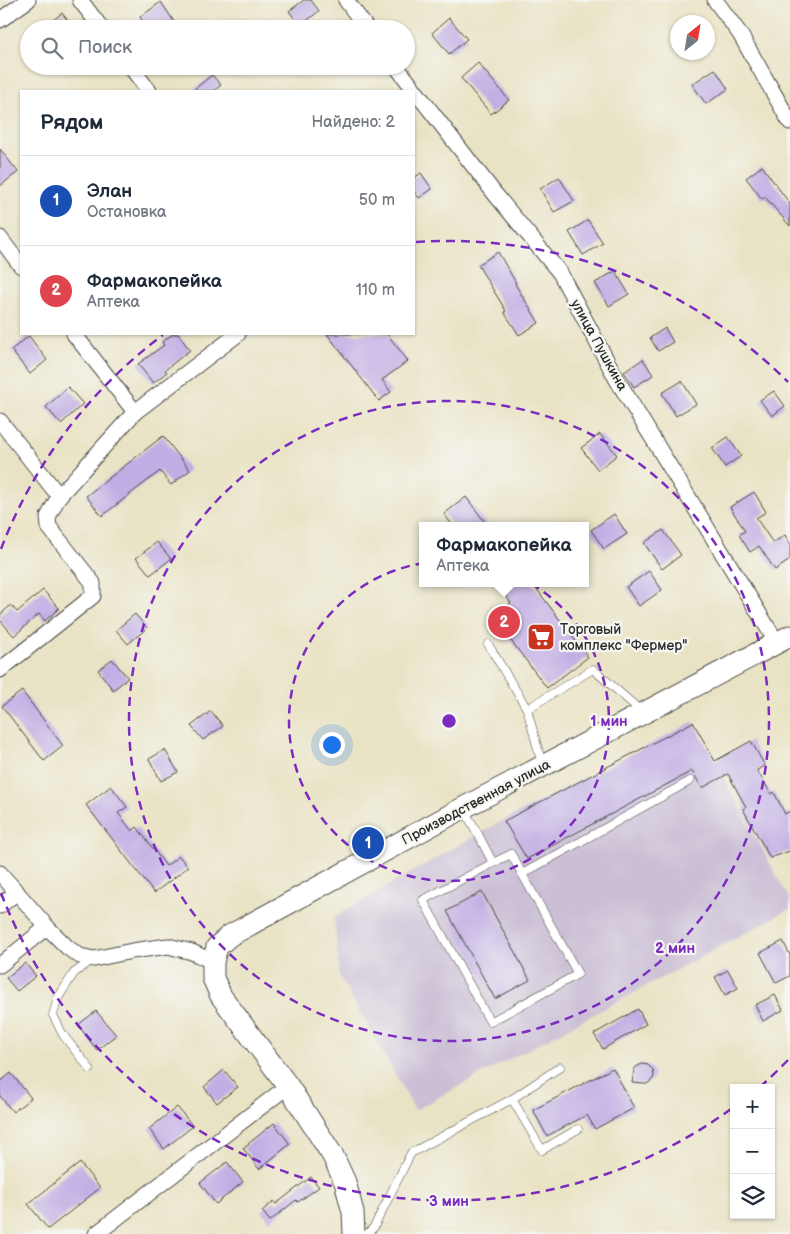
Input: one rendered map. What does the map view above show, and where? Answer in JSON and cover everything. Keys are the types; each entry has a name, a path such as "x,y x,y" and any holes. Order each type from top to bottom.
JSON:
{"street":[{"path":"0,20 28,0"},
{"path":"80,0 95,20"},
{"path":"346,0 360,20"},
{"path":"715,0 740,34 790,122"},
{"path":"137,75 148,90"},
{"name":"улица Пушкина","path":"403,75 415,90"},
{"name":"улица Пушкина","path":"415,91 495,194 560,272 616,378 783,639"},
{"path":"0,238 20,265"},
{"path":"75,335 135,412"},
{"path":"0,670 93,596 93,583 49,527 48,517 59,496 135,412 237,335"},
{"path":"0,421 59,496"},
{"name":"Производственная улица","path":"214,962 217,947 229,936 463,808 783,639"},
{"path":"0,873 47,927 68,948 80,956 94,959 168,946 192,952 214,962 213,978 222,996 288,1086 333,1156 345,1182 353,1212 354,1234"},
{"path":"0,906 17,892"},
{"path":"0,964 47,927"},
{"path":"96,1234 288,1086"}],"lane":[{"path":"488,644 528,709 542,766"},
{"path":"528,709 593,669 644,713"},
{"path":"522,874 690,781"},
{"path":"463,808 493,863"},
{"path":"510,854 578,974 490,1022 423,900 493,863 510,854"},
{"path":"90,1069 63,1035 53,1015 58,998 74,973 94,959"},
{"path":"367,1234 374,1228 411,1153 512,1099 560,1067"},
{"path":"512,1099 542,1150 578,1129"}],"shaded area":[{"path":"693,722 790,900 790,909 415,1110 339,975 334,917 478,834"}],"building":[{"path":"304,0 311,0 319,11 308,20 296,20 289,11"},
{"path":"161,2 173,20 142,20 140,17"},
{"path":"62,13 67,20 53,20"},
{"path":"449,18 467,39 449,54 432,33"},
{"path":"478,63 509,100 491,114 461,78"},
{"path":"715,69 728,89 706,104 692,84"},
{"path":"212,75 221,85 215,90 193,90"},
{"path":"0,149 18,172 0,186"},
{"path":"762,166 790,204 790,226 765,197 762,199 746,178"},
{"path":"421,173 432,189 419,198 415,192 415,177"},
{"path":"559,177 574,201 554,212 540,189"},
{"path":"588,220 603,243 583,255 569,232"},
{"path":"498,252 539,323 519,335 478,265"},
{"path":"615,271 629,294 609,306 595,283"},
{"path":"665,328 673,342 658,351 650,338"},
{"path":"172,335 179,335 190,350 165,370 167,372 153,383 138,364 164,345 162,342"},
{"path":"328,335 388,335 408,361 382,380 391,392 379,401"},
{"path":"29,336 47,360 30,374 11,350"},
{"path":"643,359 653,375 634,387 624,372"},
{"path":"682,381 696,404 676,416 662,393"},
{"path":"68,387 83,404 61,424 46,407"},
{"path":"774,391 785,406 772,416 760,400"},
{"path":"600,434 617,455 598,470 581,448"},
{"path":"163,436 190,470 171,485 160,471 102,516 86,496"},
{"path":"728,437 741,456 725,467 712,448"},
{"path":"754,492 766,512 756,518 773,543 785,535 790,543 790,560 775,570 759,546 750,552 739,535 745,531 730,507"},
{"path":"466,497 485,522 450,522 444,514"},
{"path":"614,514 627,534 604,549 591,530"},
{"path":"663,530 681,555 662,569 644,543"},
{"path":"157,542 171,559 150,575 136,558"},
{"path":"649,571 662,590 639,606 626,587"},
{"name":"Торговый комплекс \"Фермер\"","path":"499,587 535,587 588,657 547,688 493,617 511,603"},
{"path":"43,590 59,608 45,621 39,614 14,636 0,620 0,615 11,605 17,612"},
{"path":"135,614 147,628 128,644 116,630"},
{"path":"112,659 128,678 113,690 98,670"},
{"path":"22,691 63,746 44,761 2,706"},
{"path":"211,711 223,726 203,740 191,726"},
{"path":"693,722 715,761 751,741 765,766 757,770 771,794 774,792 785,814 790,811 790,851 770,858 743,809 746,807 728,774 702,788 692,771 527,859 504,821"},
{"path":"165,750 178,772 161,781 149,759"},
{"path":"111,786 127,807 118,813 132,831 137,827 166,866 179,856 188,867 154,893 86,805"},
{"path":"482,892 530,980 495,999 447,911"},
{"path":"783,941 790,955 790,976 776,983 760,953"},
{"path":"25,963 36,976 17,991 6,978"},
{"path":"728,970 738,988 725,995 715,977"},
{"path":"775,995 783,1010 763,1021 755,1005"},
{"path":"638,1009 646,1024 603,1049 594,1034"},
{"path":"96,1011 116,1035 97,1050 78,1025"},
{"path":"642,1064 648,1065 653,1070 653,1079 647,1084 632,1083 634,1070"},
{"path":"613,1068 634,1108 595,1129 587,1115 547,1136 533,1110"},
{"path":"224,1070 238,1087 217,1103 204,1087"},
{"path":"11,1073 31,1098 13,1112 0,1096 0,1082"},
{"path":"177,1107 193,1126 164,1149 149,1129"},
{"path":"274,1123 290,1144 259,1169 243,1148"},
{"path":"227,1162 243,1182 216,1204 200,1183"},
{"path":"80,1163 100,1188 48,1229 28,1204"},
{"path":"311,1177 319,1187 298,1202 296,1200 270,1221 262,1211 274,1201 276,1204"}],"place":[{"name":"Фармакопейка","path":"504,622"},
{"name":"Торговый комплекс \"Фермер\"","path":"541,637"},
{"name":"Элан","path":"368,843"}]}
